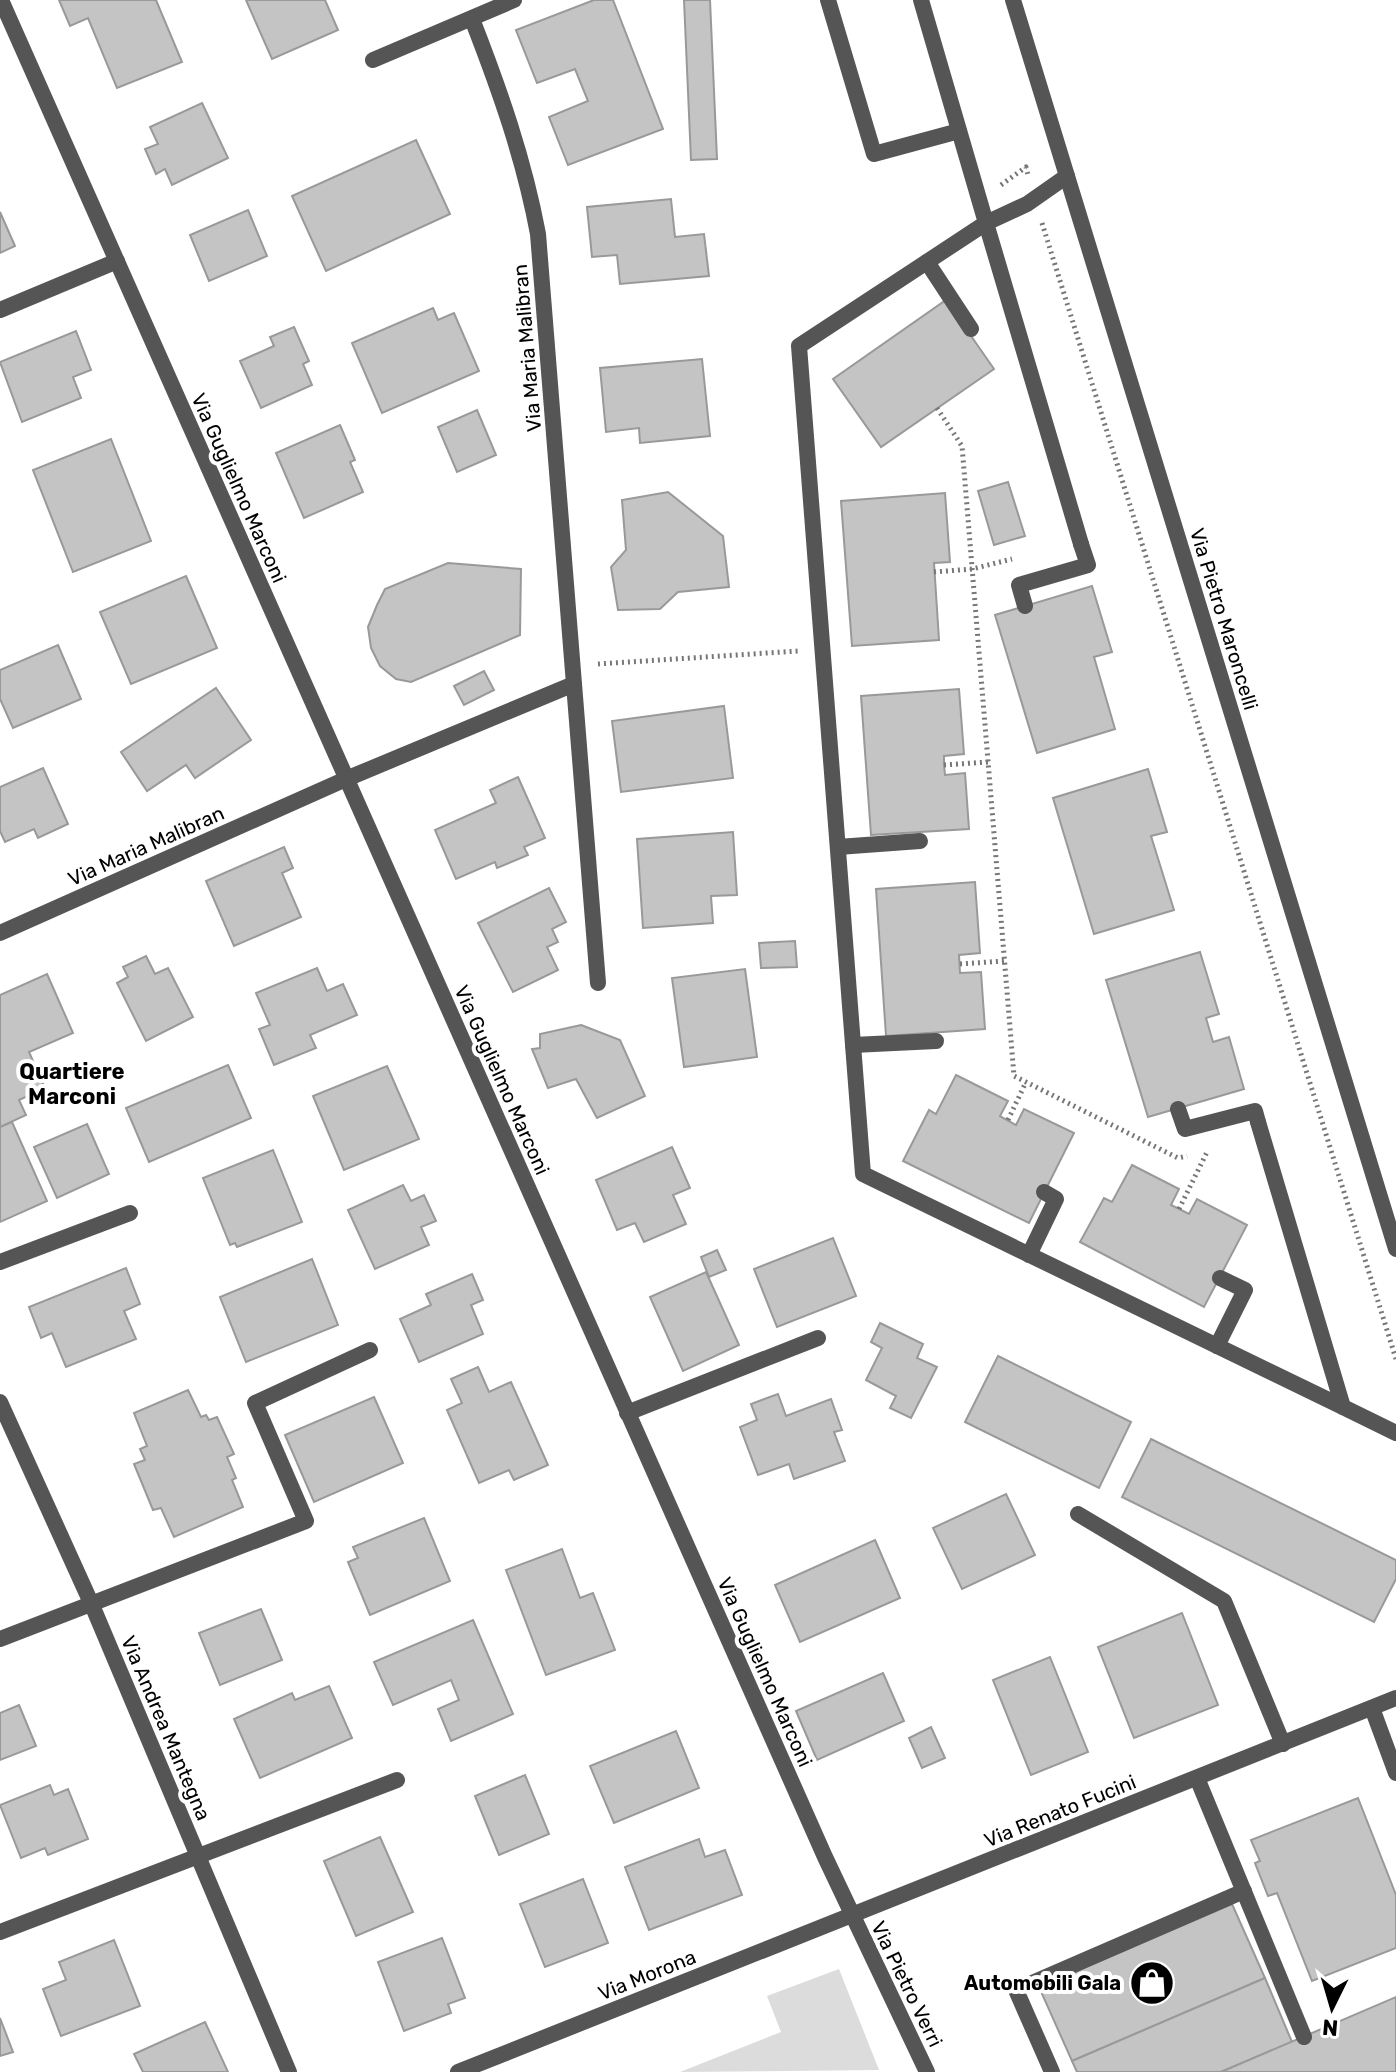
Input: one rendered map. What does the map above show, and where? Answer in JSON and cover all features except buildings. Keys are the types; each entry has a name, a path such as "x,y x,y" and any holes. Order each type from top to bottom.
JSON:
{"street":[{"name":"Via Guglielmo Marconi","path":"1,0 851,1914"},
{"path":"373,60 514,0"},
{"path":"828,0 874,154 959,131"},
{"path":"921,0 1088,565 1019,585 1025,606"},
{"name":"Via Pietro Maroncelli","path":"1013,0 1396,1249"},
{"name":"Via Maria Malibran","path":"472,19 508,113 526,173 538,234 598,983"},
{"path":"1067,176 1027,204 986,223 799,346 863,1174 1396,1433"},
{"path":"0,310 117,261"},
{"path":"927,262 971,329"},
{"name":"Via Maria Malibran","path":"0,933 346,779 574,684"},
{"path":"838,847 920,841"},
{"path":"853,1045 936,1041"},
{"path":"1178,1109 1185,1129 1255,1111 1343,1407"},
{"path":"1029,1255 1056,1199 1044,1192"},
{"path":"0,1262 130,1213"},
{"path":"1217,1346 1245,1290 1220,1278"},
{"path":"627,1413 818,1338"},
{"path":"0,1639 306,1521 255,1403 370,1350"},
{"name":"Via Andrea Mantegna","path":"0,1402 92,1605 289,2072"},
{"path":"1078,1514 1224,1601 1283,1744"},
{"name":"Via Renato Fucini","path":"851,1914 1396,1698"},
{"path":"1372,1708 1396,1773"},
{"path":"1197,1778 1304,2037"},
{"path":"0,1932 397,1780"},
{"path":"1052,2072 1016,1990 1244,1891"},
{"name":"Via Morona","path":"458,2072 851,1914"},
{"name":"Via Pietro Verri","path":"851,1914 927,2072"}],"path":[{"path":"1043,225 1396,1359"},
{"path":"937,408 962,446 1014,1076 1178,1158 1208,1150 1260,1129"},
{"path":"934,572 972,569"},
{"path":"944,765 988,762"},
{"path":"960,964 1004,961"},
{"path":"1008,1120 1026,1082"},
{"path":"1179,1209 1208,1150"}],"shaded area":[{"path":"839,1969 879,2070 680,2072 781,2032 767,1996"}],"place":[{"name":"Automobili Gala","path":"1152,1983"}],"district":[{"name":"Quartiere Marconi","path":"72,1084"}]}
